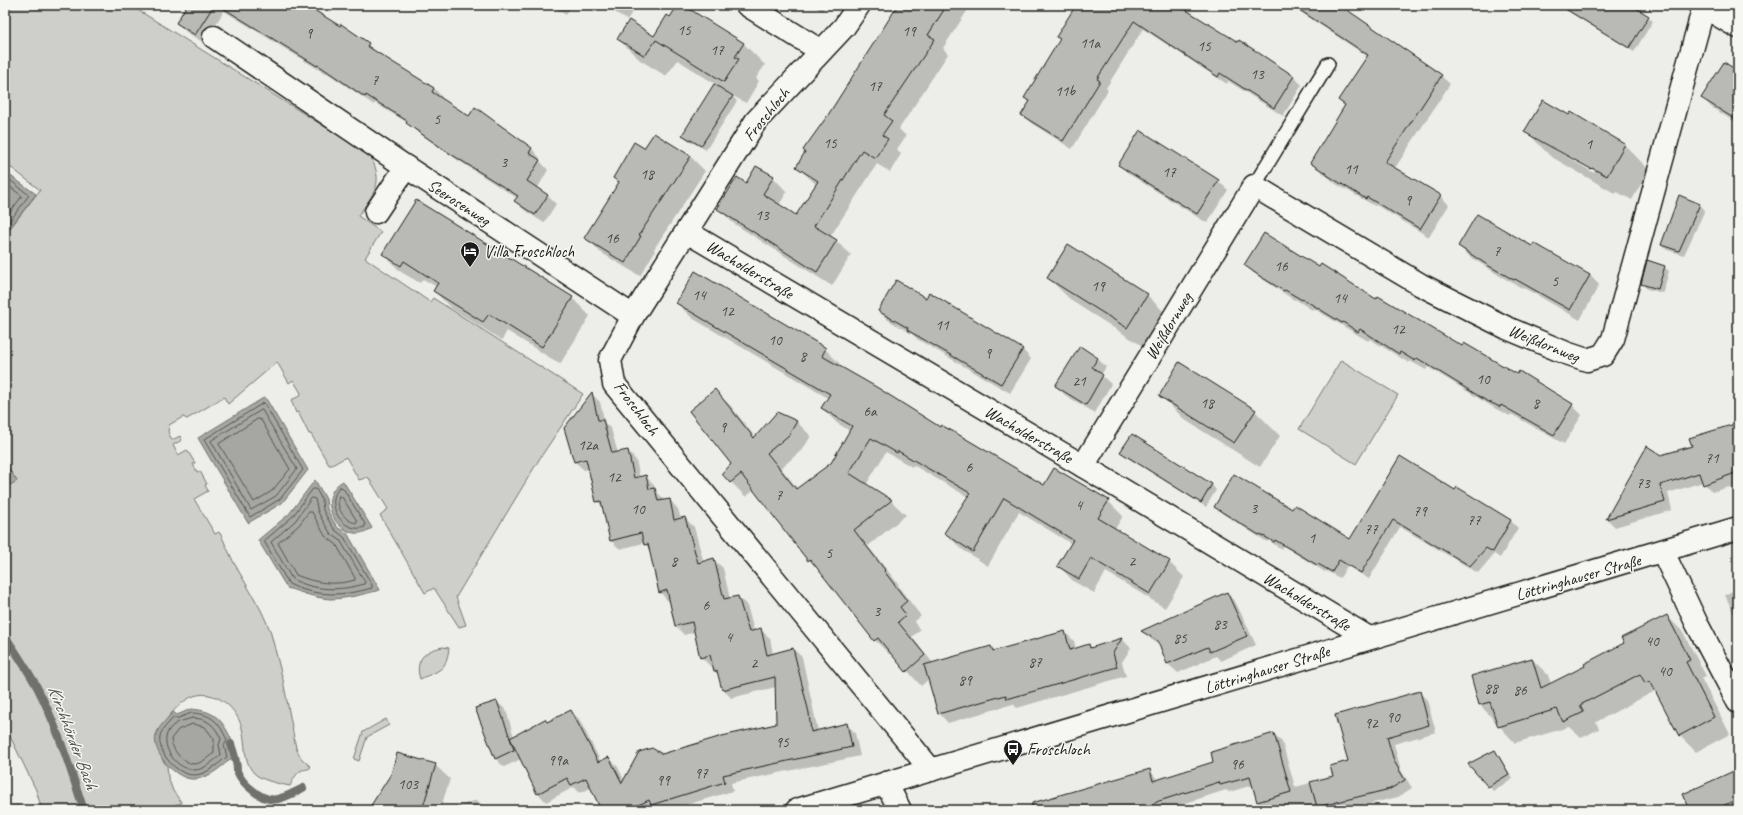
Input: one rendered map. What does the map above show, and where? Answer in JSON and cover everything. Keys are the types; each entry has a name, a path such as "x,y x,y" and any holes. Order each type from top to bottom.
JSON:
{"street":[{"path":"747,5 821,51"},
{"name":"Froschloch","path":"859,5 844,28 756,121 633,316 610,360 614,384 931,770"},
{"path":"1702,6 1738,27"},
{"name":"Weißdornweg","path":"1083,466 1254,186 1421,284 1507,328 1566,353 1587,360 1603,355 1613,339 1702,6"},
{"name":"Seerosenweg","path":"214,37 406,168 633,316"},
{"path":"376,212 406,168"},
{"name":"Wacholderstraße","path":"687,232 1083,466 1369,638"},
{"name":"Löttringhauser Straße","path":"797,810 1369,638 1663,552 1738,528"},
{"path":"1663,552 1697,624 1738,702"},
{"path":"886,783 900,810"}],"lane":[{"name":"Weißdornweg","path":"1254,186 1328,64"}],"shaded area":[{"path":"5,5 130,5 370,155 377,174 376,188 358,216 381,232 365,258 430,302 433,298 583,394 540,458 456,597 466,625 459,627 434,588 425,593 380,515 388,509 368,477 359,480 346,457 332,465 329,465 311,434 309,434 298,412 296,413 291,400 300,396 301,393 293,380 289,383 277,362 228,404 224,397 187,419 183,417 169,425 168,432 172,440 180,436 182,440 173,445 178,455 187,450 195,463 193,464 197,472 200,471 207,484 205,485 208,491 194,499 215,534 219,532 221,535 234,563 261,610 270,630 283,680 296,748 301,758 311,767 298,773 290,786 275,783 256,775 253,772 246,757 242,728 234,712 220,699 204,694 186,700 178,706 159,730 162,759 167,766 168,777 173,791 182,803 174,805 174,810 42,810 36,790 5,726 5,488 16,481 5,463 5,235 40,190 13,169 5,165"},
{"path":"1341,360 1398,395 1356,464 1299,429"},
{"path":"443,647 449,648 444,666 441,669 420,679 419,666 422,657 426,653"},
{"path":"386,719 389,725 367,737 359,761 354,759 363,732"}],"water":[{"path":"5,172 36,194 5,234"},
{"path":"265,397 308,470 282,503 248,523 198,438"},
{"path":"5,463 17,481 5,488"},
{"path":"315,480 326,499 327,509 332,519 338,528 347,533 380,590 361,595 330,599 313,596 287,588 258,540 289,514"},
{"path":"343,481 372,528 361,533 354,533 339,525 334,518 330,510 331,494"},
{"path":"191,709 207,712 218,718 226,729 233,743 228,745 233,757 211,774 195,779 181,776 173,771 161,757 157,750 156,742 156,735 159,729 173,712 177,715"}],"building":[{"path":"187,5 214,5 195,35 176,23"},
{"path":"218,5 306,5 340,26 341,24 369,43 367,46 434,88 432,92 469,116 475,107 532,148 529,153 540,160 527,181 548,195 535,215 514,201 518,196 446,151 406,123 407,121 366,95 365,97 318,65 317,66"},
{"path":"678,5 683,5 744,43 735,57 739,59 724,82 656,40 645,56 617,39 629,20 654,36 667,15 670,17"},
{"path":"898,5 947,5 928,35 935,39 884,115 892,121 882,135 888,139 875,158 862,150 814,226 837,240 817,272 717,209 737,177 746,183 756,166 774,176 763,194 796,215 818,181 796,167 805,152 803,150 828,115"},
{"path":"1076,5 1178,5 1238,42 1239,40 1294,76 1274,108 1220,73 1218,77 1134,21 1097,79 1100,81 1063,141 1021,115 1030,101 1024,98 1060,39 1056,37"},
{"path":"1292,5 1340,5 1442,75 1385,162 1441,195 1420,229 1367,197 1366,199 1310,163 1345,105 1338,100 1368,55"},
{"path":"1559,5 1631,5 1649,16 1629,48"},
{"path":"1724,62 1738,71 1738,121 1701,98"},
{"path":"714,84 733,96 701,146 682,135"},
{"path":"1543,100 1569,115 1571,112 1625,144 1607,176 1592,168 1591,169 1524,132"},
{"path":"1140,130 1219,180 1197,214 1118,165"},
{"path":"654,133 691,156 639,235 641,236 625,263 584,238 619,182 613,178 634,142 644,148"},
{"path":"1679,195 1700,204 1679,251 1661,245"},
{"name":"Villa Froschloch","path":"416,200 573,297 542,347 489,314 483,322 433,291 438,283 404,261 401,266 382,254"},
{"path":"1477,214 1532,246 1534,243 1590,275 1570,310 1489,266 1458,246"},
{"path":"1264,233 1319,267 1321,264 1376,299 1378,296 1462,346 1464,343 1517,374 1519,371 1573,404 1554,435 1501,405 1500,407 1485,400 1417,358 1415,361 1400,352 1399,354 1360,329 1358,332 1303,299 1302,300 1285,290 1284,291 1258,275 1244,265"},
{"path":"1068,244 1148,294 1127,328 1047,278"},
{"path":"1647,260 1665,266 1658,289 1641,284"},
{"path":"695,271 826,348 822,356 878,388 940,427 941,425 956,433 1044,485 1054,468 1109,500 1098,518 1170,561 1150,594 1091,558 1079,579 1057,566 1073,540 1004,498 973,552 944,533 970,493 898,451 897,453 871,438 849,473 892,500 854,530 907,601 900,607 906,615 898,622 925,655 906,672 878,638 874,641 810,559 808,561 741,474 730,483 722,474 731,464 689,411 715,389 754,438 777,412 797,421 789,435 767,453 796,489 831,463 852,426 821,408 830,394 676,303"},
{"path":"896,280 926,298 929,292 1023,349 1001,384 907,330 908,328 878,311"},
{"path":"1080,346 1098,358 1092,367 1103,375 1086,405 1055,386"},
{"path":"1179,362 1256,410 1234,443 1159,396"},
{"path":"592,392 598,420 603,420 612,453 628,450 634,478 646,475 649,489 655,488 658,501 670,499 674,520 685,517 698,563 714,558 724,599 738,596 749,632 761,628 767,655 793,648 809,713 811,732 847,723 852,747 723,775 725,782 651,805 649,800 634,807 635,810 601,810 586,778 571,785 567,778 537,794 510,738 545,719 547,722 571,710 598,762 609,757 622,783 639,752 652,748 662,754 722,736 776,724 775,677 722,690 717,671 714,671 710,655 700,658 692,622 675,626 667,590 659,593 648,544 644,545 641,533 610,541 601,501 596,502 586,459 574,462 564,428"},
{"path":"1738,423 1738,472 1703,485 1699,473 1660,485 1665,502 1606,519 1647,446 1661,455 1692,446 1689,438"},
{"path":"1132,434 1212,484 1201,503 1120,452"},
{"path":"1400,456 1455,490 1457,487 1511,520 1493,552 1486,548 1470,566 1393,520 1361,573 1339,560 1332,572 1318,564 1317,565 1275,540 1274,542 1260,534 1259,535 1214,507 1234,474 1292,509 1295,505 1350,539"},
{"path":"1227,592 1247,636 1210,652 1208,647 1167,664 1158,641 1141,631"},
{"path":"1667,615 1690,660 1686,662 1714,717 1679,736 1650,681 1645,683 1640,674 1580,705 1584,712 1563,722 1557,709 1498,727 1490,702 1479,705 1471,676 1532,658 1541,688 1585,666 1584,664 1624,643 1621,638"},
{"path":"1065,631 1070,650 1089,644 1090,648 1122,638 1113,653 1117,667 1007,699 1006,695 938,714 924,665 991,646 993,651"},
{"path":"1420,691 1429,725 1387,737 1394,761 1405,780 1390,789 1317,807 1310,782 1333,776 1330,766 1348,761 1335,715"},
{"path":"497,701 514,750 495,759 475,708"},
{"path":"1274,733 1291,792 1257,802 1250,777 1220,785 1219,782 1159,801 1151,805 1153,810 1032,810 1032,803 1150,769 1153,781 1213,762 1211,752"},
{"path":"1495,750 1509,774 1488,787 1468,764"},
{"path":"397,753 436,764 422,810 368,810 391,774"},
{"path":"1738,769 1738,799 1714,810 1690,810 1683,794"}],"waterway":[{"name":"Kirchhörder Bach","path":"5,636 38,689 52,719 84,810"},
{"path":"231,744 238,774 246,785 257,794 264,798 276,799 282,798 303,788"}],"place":[{"name":"Villa Froschloch","path":"470,268"},
{"name":"Froschloch","path":"1013,766"}]}
